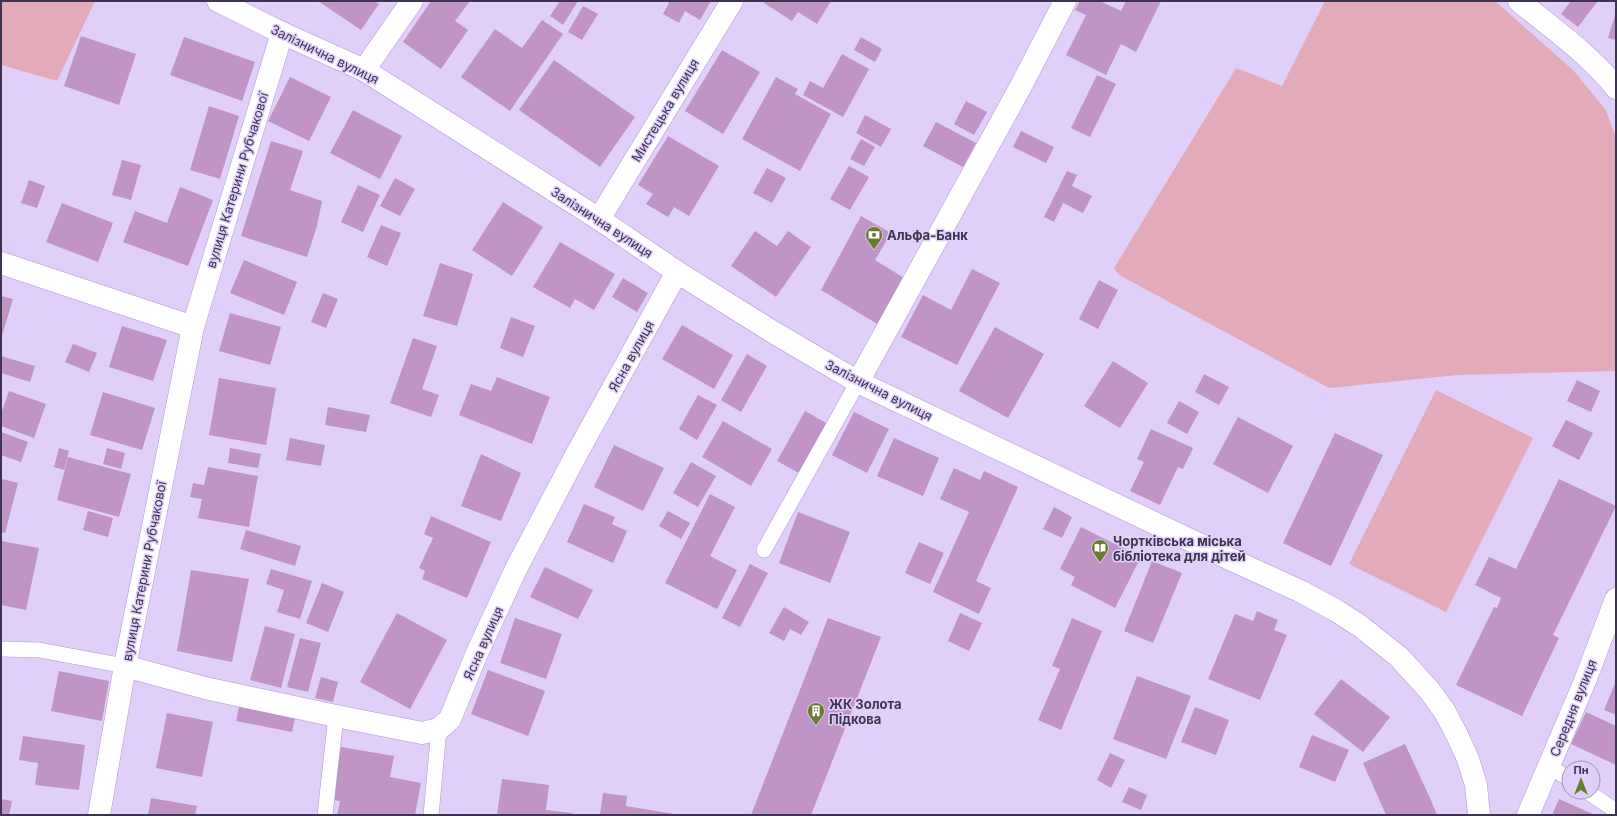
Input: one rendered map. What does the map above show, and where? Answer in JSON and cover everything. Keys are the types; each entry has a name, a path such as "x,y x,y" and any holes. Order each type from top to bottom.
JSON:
{"street":[{"name":"Залізнична вулиця","path":"218,1 282,33 364,70 599,219 677,272 773,332 858,382 1302,592 1337,611 1360,626 1399,657 1415,673 1445,712 1458,735 1468,759 1476,785 1479,815"},
{"path":"364,70 412,1"},
{"name":"Мистецька вулиця","path":"599,219 732,1"},
{"path":"858,382 1021,86 1065,1"},
{"path":"1519,1 1607,76 1616,88"},
{"name":"вулиця Катерини Рубчакової","path":"99,815 125,666 193,327 282,33"},
{"path":"1,263 193,327"},
{"name":"Ясна вулиця","path":"439,729 450,719 477,653 516,569 576,454 677,272"},
{"name":"Середня вулиця","path":"1528,815 1585,681 1616,599"},
{"path":"125,666 205,688 336,716 422,733 439,729"}],"lane":[{"path":"764,550 858,382"},
{"path":"1,649 39,650 125,666"},
{"path":"325,815 336,716"},
{"path":"436,814 439,729"},
{"path":"1549,766 1561,774"},
{"path":"1600,800 1616,811"}],"shaded area":[{"path":"1,1 95,1 57,81 1,65"},
{"path":"1325,1 1495,1 1573,70 1606,110 1616,138 1616,371 1458,375 1329,388 1119,275 1114,268 1236,68 1282,86"},
{"path":"1436,390 1533,438 1446,612 1349,564"}],"building":[{"path":"318,1 374,1 379,4 361,30"},
{"path":"431,1 470,1 455,21 468,30 441,69 403,42"},
{"path":"560,1 578,1 563,25 550,16"},
{"path":"666,1 711,1 700,20 685,11 679,23 663,14 669,3"},
{"path":"765,1 831,1 817,24 798,12 792,21 764,3"},
{"path":"1080,1 1100,1 1121,11 1126,1 1161,1 1136,52 1121,44 1106,75 1066,55 1086,15 1075,10"},
{"path":"1571,1 1598,1 1578,27 1561,14"},
{"path":"583,6 598,14 582,40 568,32"},
{"path":"1616,11 1616,40 1608,38"},
{"path":"542,20 563,34 510,111 461,77 495,29 522,48"},
{"path":"81,36 136,54 119,105 64,86"},
{"path":"184,37 255,62 242,101 170,75"},
{"path":"861,37 882,49 875,62 854,50"},
{"path":"722,50 760,72 723,134 685,111"},
{"path":"842,54 869,69 843,117 803,95 810,81 823,88"},
{"path":"554,60 635,117 600,167 519,110"},
{"path":"1097,75 1116,84 1090,137 1071,128"},
{"path":"290,77 331,97 309,141 268,121"},
{"path":"776,77 798,89 795,94 831,114 800,171 742,139"},
{"path":"966,101 987,112 974,135 954,124"},
{"path":"209,106 239,116 220,179 190,170"},
{"path":"353,110 402,136 380,179 330,153"},
{"path":"865,115 891,129 881,147 856,133"},
{"path":"936,122 976,143 963,167 923,146"},
{"path":"1021,131 1054,147 1046,163 1013,147"},
{"path":"668,136 719,166 689,216 674,207 668,217 646,204 653,194 638,185"},
{"path":"861,139 875,147 864,166 850,159"},
{"path":"271,141 303,151 290,190 322,201 317,226 307,257 241,236"},
{"path":"122,160 141,165 131,200 112,195"},
{"path":"849,166 869,177 850,210 830,199"},
{"path":"767,168 786,178 772,203 753,193"},
{"path":"1067,171 1077,175 1072,186 1092,196 1083,213 1063,203 1054,222 1044,217"},
{"path":"395,178 415,189 400,216 380,206"},
{"path":"29,180 45,186 37,208 21,203"},
{"path":"358,185 380,195 363,232 341,222"},
{"path":"180,187 213,200 188,266 123,242 135,211 167,223"},
{"path":"503,202 543,227 512,276 472,250"},
{"path":"62,203 113,223 98,262 46,242"},
{"path":"861,216 891,233 875,260 904,278 879,325 821,290"},
{"path":"381,225 401,233 387,266 367,257"},
{"path":"755,231 777,246 788,231 811,247 776,297 731,266"},
{"path":"560,242 615,274 594,310 575,299 570,308 533,287"},
{"path":"244,260 297,282 284,315 230,293"},
{"path":"440,263 473,274 457,326 423,316"},
{"path":"972,269 1000,283 957,365 901,337 923,295 951,310"},
{"path":"623,278 648,293 637,312 612,297"},
{"path":"1099,280 1118,290 1098,329 1079,319"},
{"path":"323,293 338,299 326,328 311,322"},
{"path":"1,296 13,299 1,339"},
{"path":"230,313 281,327 270,365 219,351"},
{"path":"511,317 535,326 523,357 500,348"},
{"path":"682,325 733,355 714,389 662,359"},
{"path":"122,326 167,340 153,381 109,367"},
{"path":"995,327 1044,354 1008,418 959,391"},
{"path":"413,338 437,346 422,389 439,395 431,417 390,403"},
{"path":"73,344 97,353 89,372 65,362"},
{"path":"747,354 767,366 741,412 721,400"},
{"path":"1,356 35,366 30,382 1,373"},
{"path":"1113,361 1148,383 1120,428 1084,406"},
{"path":"1204,374 1229,387 1219,405 1195,392"},
{"path":"497,377 550,397 532,444 459,415 471,384 491,391"},
{"path":"219,378 276,388 266,445 209,435"},
{"path":"1577,380 1600,391 1591,412 1567,401"},
{"path":"9,391 46,404 34,438 1,426 1,414"},
{"path":"103,392 155,408 142,450 90,435"},
{"path":"698,395 717,405 697,440 679,429"},
{"path":"1179,401 1199,412 1187,434 1167,423"},
{"path":"328,407 370,415 366,432 325,425"},
{"path":"805,411 828,424 799,473 777,461"},
{"path":"854,412 889,429 867,473 832,455"},
{"path":"1238,417 1293,446 1268,493 1213,464"},
{"path":"1566,420 1593,433 1579,460 1552,446"},
{"path":"723,421 772,449 751,486 702,457"},
{"path":"1151,429 1193,448 1183,469 1178,467 1160,505 1130,491 1144,462 1137,459"},
{"path":"1,432 28,442 21,462 1,455"},
{"path":"1335,433 1383,455 1331,566 1283,543"},
{"path":"290,438 325,445 321,466 286,460"},
{"path":"894,438 939,458 923,496 877,476"},
{"path":"614,445 664,468 643,511 594,487"},
{"path":"59,448 69,451 64,470 54,467"},
{"path":"107,448 125,453 121,469 103,464"},
{"path":"230,448 261,454 258,468 228,463"},
{"path":"481,454 521,473 501,521 461,506"},
{"path":"68,457 131,474 119,517 57,500"},
{"path":"691,462 716,476 698,507 673,493"},
{"path":"208,467 258,476 249,527 198,518 202,499 190,497 193,483 204,485"},
{"path":"954,468 980,480 984,471 1018,487 976,581 991,588 979,614 933,592 969,512 940,499"},
{"path":"2,479 18,483 5,533 1,532"},
{"path":"1559,479 1616,506 1553,635 1559,638 1522,716 1456,685 1494,607 1497,608 1501,598 1475,585 1489,557 1516,569"},
{"path":"710,494 735,507 710,556 737,570 717,609 665,583"},
{"path":"584,504 615,517 612,524 627,531 613,563 567,542"},
{"path":"1054,507 1072,517 1062,538 1043,529"},
{"path":"88,511 113,518 108,537 83,530"},
{"path":"668,511 690,523 681,539 659,526"},
{"path":"798,512 850,532 830,583 779,563"},
{"path":"431,516 491,542 467,598 422,579 425,571 419,568 433,538 424,534"},
{"name":"Чортківська міська бібліотека для дітей","path":"1081,527 1141,557 1115,608 1071,585 1075,577 1060,569"},
{"path":"246,530 301,546 295,566 240,549"},
{"path":"1,541 39,548 26,610 1,605"},
{"path":"919,542 944,553 930,584 905,573"},
{"path":"1152,561 1182,573 1153,643 1124,631"},
{"path":"750,564 768,573 740,627 722,618"},
{"path":"545,567 593,590 578,619 530,597"},
{"path":"271,569 312,581 300,619 277,612 284,590 266,584"},
{"path":"191,570 249,579 232,662 177,651"},
{"path":"322,583 344,592 328,632 306,623"},
{"path":"784,607 809,622 801,635 790,629 784,641 769,633"},
{"path":"1257,611 1278,620 1274,630 1287,635 1260,700 1208,679 1235,614 1253,621"},
{"path":"397,613 447,640 410,709 360,682"},
{"path":"960,613 982,623 969,651 948,641"},
{"path":"515,618 562,634 546,679 500,663"},
{"name":"ЖК Золота Підкова","path":"828,618 881,637 811,815 751,815"},
{"path":"1072,618 1102,631 1061,730 1038,720 1060,669 1052,666"},
{"path":"265,626 295,634 281,688 250,680"},
{"path":"300,638 321,643 308,692 287,687"},
{"path":"488,670 545,691 528,736 471,714"},
{"path":"59,671 109,681 102,721 51,711"},
{"path":"1137,676 1191,696 1166,759 1113,739"},
{"path":"321,677 338,682 333,702 315,698"},
{"path":"1341,679 1390,717 1363,752 1314,714"},
{"path":"1616,681 1616,715 1604,710"},
{"path":"239,707 295,718 292,732 236,721"},
{"path":"1195,707 1229,720 1216,755 1181,742"},
{"path":"1586,712 1616,726 1616,765 1571,744"},
{"path":"167,713 213,722 202,777 156,768"},
{"path":"1312,735 1349,750 1335,782 1299,767"},
{"path":"23,736 85,745 79,790 35,785 38,763 19,760"},
{"path":"1405,744 1437,815 1386,815 1363,763"},
{"path":"341,747 394,756 390,777 421,783 415,815 337,815 340,801 332,800"},
{"path":"1110,753 1125,760 1111,788 1097,780"},
{"path":"502,779 549,785 546,810 572,813 572,815 497,815"},
{"path":"1129,787 1147,795 1141,810 1122,802"},
{"path":"603,793 627,796 626,806 680,815 600,815"},
{"path":"151,798 197,806 195,815 148,815"},
{"path":"1,799 12,801 9,815 1,815"},
{"path":"1559,799 1595,815 1552,815"}],"place":[{"name":"Альфа-Банк","path":"874,250"},
{"name":"Чортківська міська бібліотека для дітей","path":"1100,563"},
{"name":"ЖК Золота Підкова","path":"816,726"}]}
